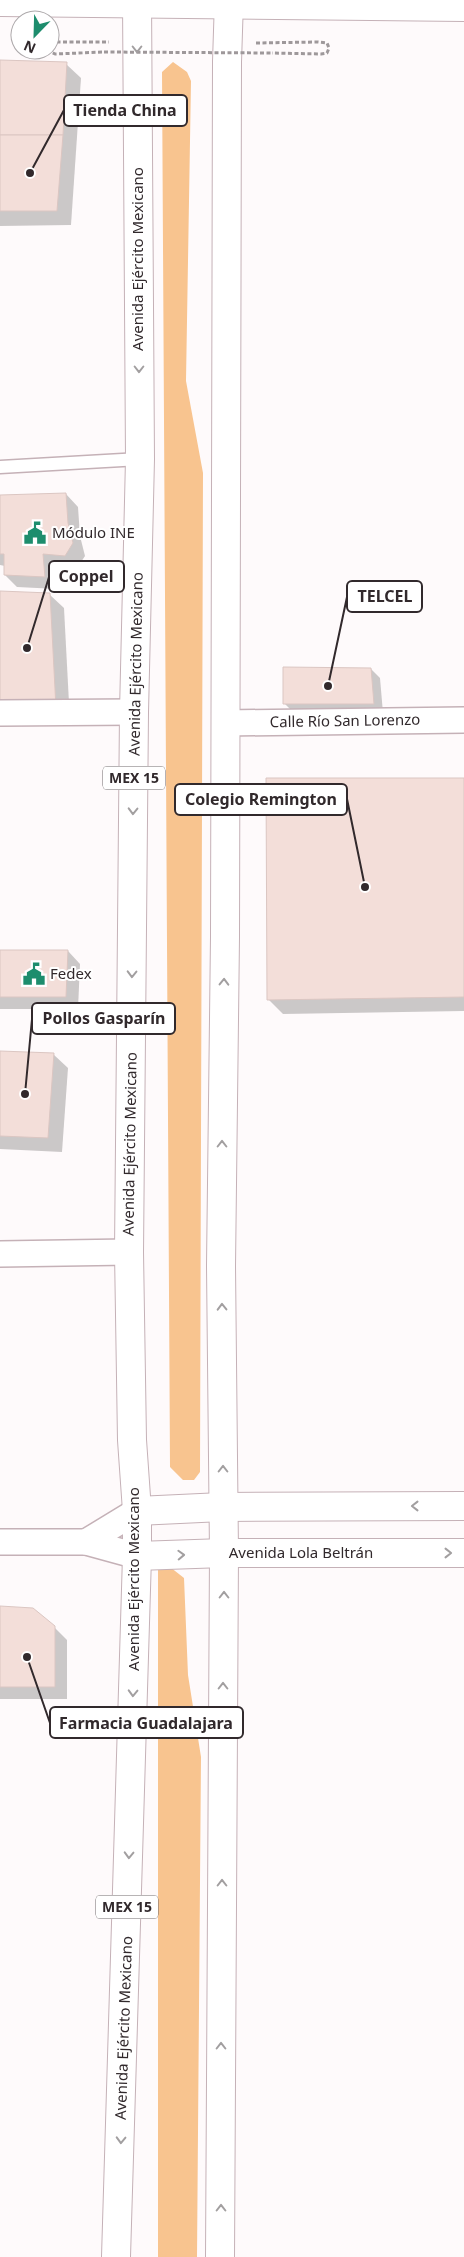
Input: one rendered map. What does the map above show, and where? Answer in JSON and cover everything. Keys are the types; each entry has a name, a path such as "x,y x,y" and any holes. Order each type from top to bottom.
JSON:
{"main road":[{"path":"0,2 137,1 464,7"},
{"name":"Avenida Ejército Mexicano","path":"116,2257 137,1556 137,1510 132,1440 129,1252 134,712 140,459 137,1"},
{"path":"220,2257 224,1637 222,1169 226,722 228,42 230,3"},
{"path":"137,1510 222,1507 464,1506"},
{"name":"Avenida Lola Beltrán","path":"137,1556 224,1553 464,1553"}],"street":[{"path":"0,713 134,712"},
{"name":"Calle Río San Lorenzo","path":"226,722 464,720"},
{"path":"0,1254 129,1252"},
{"path":"86,1542 137,1510"},
{"path":"0,1542 86,1542 137,1556"}],"lane":[{"path":"0,467 140,459"}],"path":[{"path":"60,42 95,43 137,38"},
{"path":"60,54 104,52 321,54 327,53 330,48 327,43 318,42 228,42"}],"shaded area":[{"path":"173,62 187,72 191,81 186,381 203,473 200,1472 194,1480 183,1480 170,1467 162,72"},
{"path":"170,1567 184,1578 188,1675 201,1757 197,2257 158,2257 158,1570"}],"building":[{"path":"0,60 67,62 63,135 0,135"},
{"path":"0,135 63,135 57,211 0,211"},
{"name":"Módulo INE","path":"66,493 68,523 73,543 65,556 43,554 45,577 4,575 4,554 0,554 0,495"},
{"path":"0,591 50,593 56,708 0,704"},
{"path":"283,667 371,668 374,704 283,704"},
{"path":"266,778 464,778 464,997 267,1000"},
{"name":"Fedex","path":"0,950 68,950 66,997 0,997"},
{"path":"0,1051 54,1053 48,1138 0,1136"},
{"path":"0,1606 33,1608 55,1626 55,1687 0,1687"}],"place":[{"name":"Tienda China","path":"30,173"},
{"name":"Módulo INE","path":"35,533"},
{"name":"Coppel","path":"27,648"},
{"name":"TELCEL","path":"328,686"},
{"name":"Colegio Remington","path":"365,887"},
{"name":"Fedex","path":"34,974"},
{"name":"Pollos Gasparín","path":"25,1094"},
{"name":"Farmacia Guadalajara","path":"27,1657"}]}
